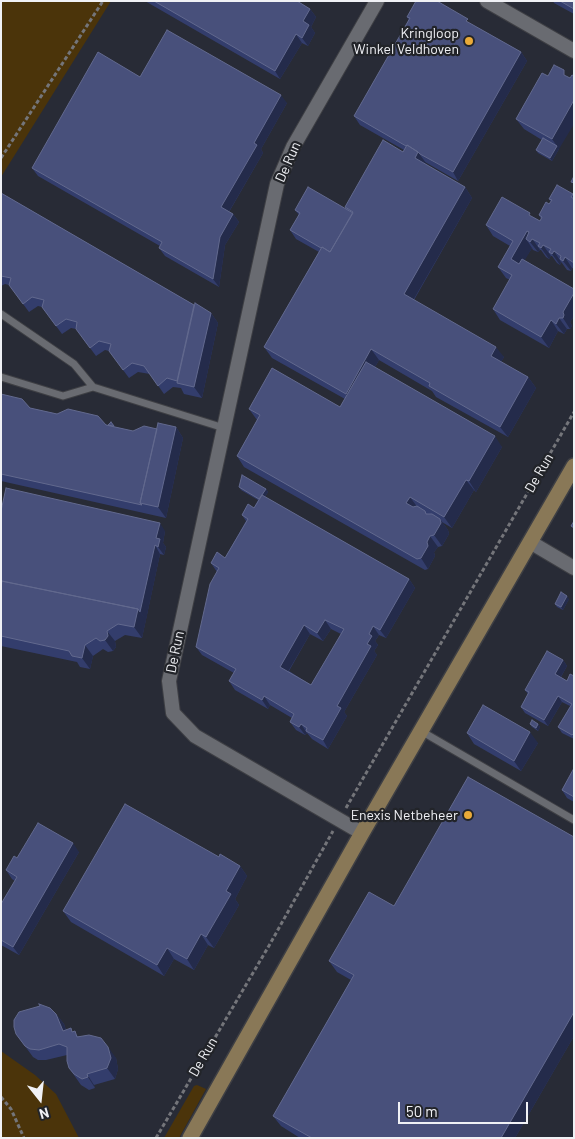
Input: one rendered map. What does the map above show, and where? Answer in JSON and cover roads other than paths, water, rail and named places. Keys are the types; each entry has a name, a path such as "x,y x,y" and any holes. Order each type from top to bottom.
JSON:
{"street":[{"name":"De Run","path":"362,833 195,736 173,713 169,681 277,184 293,147 377,1"},
{"path":"487,1 574,50"},
{"name":"De Run","path":"190,1138 362,833 574,466"},
{"path":"530,542 574,568"}],"lane":[{"path":"1,314 74,364 93,387 224,428"},
{"path":"1,377 63,396 93,387"},
{"path":"421,731 574,820"}],"place":[{"name":"Kringloop Winkel Veldhoven","path":"469,41"},
{"name":"Enexis Netbeheer","path":"468,815"}]}
